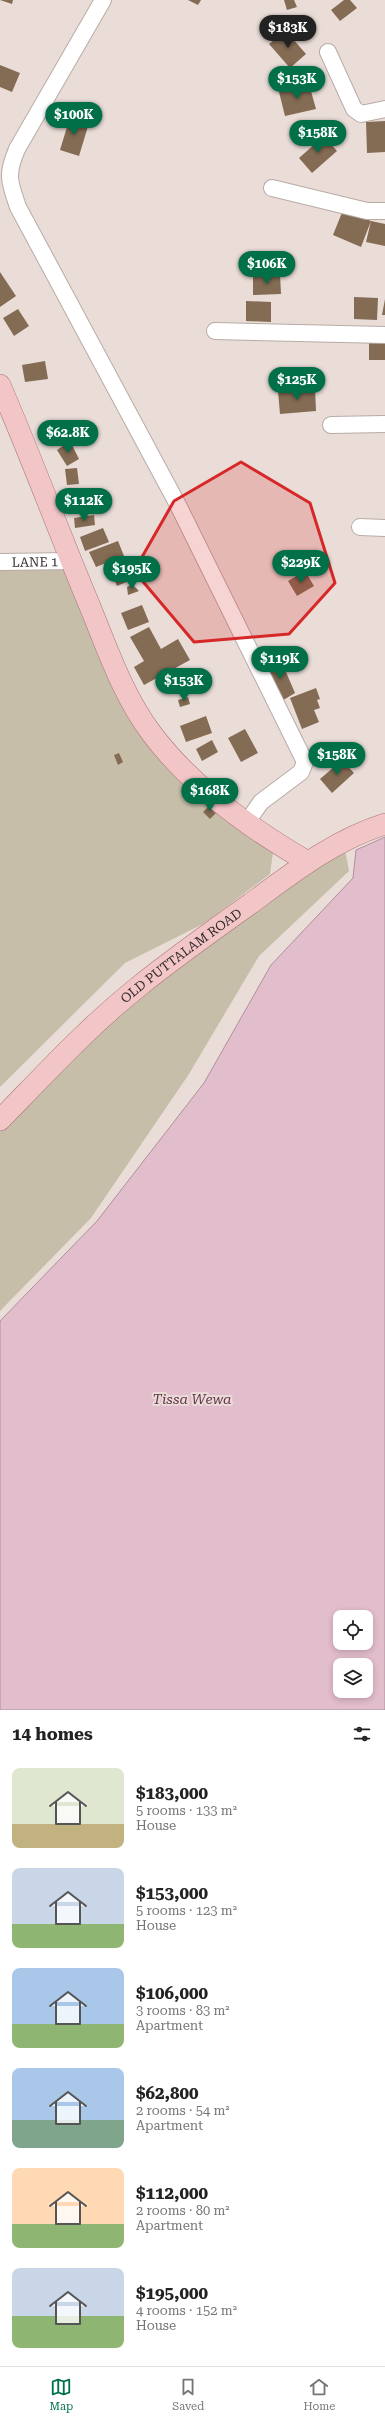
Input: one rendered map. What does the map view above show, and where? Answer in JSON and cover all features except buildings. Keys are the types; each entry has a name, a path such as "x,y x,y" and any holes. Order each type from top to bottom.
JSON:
{"main road":[{"path":"0,385 119,677 145,724 166,750 186,771 247,822 308,862"},
{"name":"OLD PUTTALAM ROAD","path":"0,1120 85,1033 138,987 308,862 350,838 385,824"}],"street":[{"path":"103,0 17,149 10,167 10,182 18,207 178,506 305,762 301,772 260,802 247,822"},
{"path":"328,52 354,109 361,114 385,109"},
{"path":"272,188 367,211 385,211"},
{"path":"215,331 385,334"},
{"path":"331,425 385,424"},
{"path":"360,527 385,528"},
{"name":"LANE 1","path":"0,562 71,561"}],"highlighted area":[{"path":"241,462 310,503 335,583 289,634 194,642 134,571 174,501"}],"shaded area":[{"path":"61,564 110,679 273,852 270,874 205,923 125,963 0,1087 0,569"},
{"path":"345,850 349,871 259,956 189,1074 91,1218 0,1311 0,1131 100,1026 311,871"}],"water":[{"name":"Tissa Wewa","path":"385,837 385,1710 0,1710 0,1321 97,1221 204,1083 271,965 353,878 356,850"}]}
